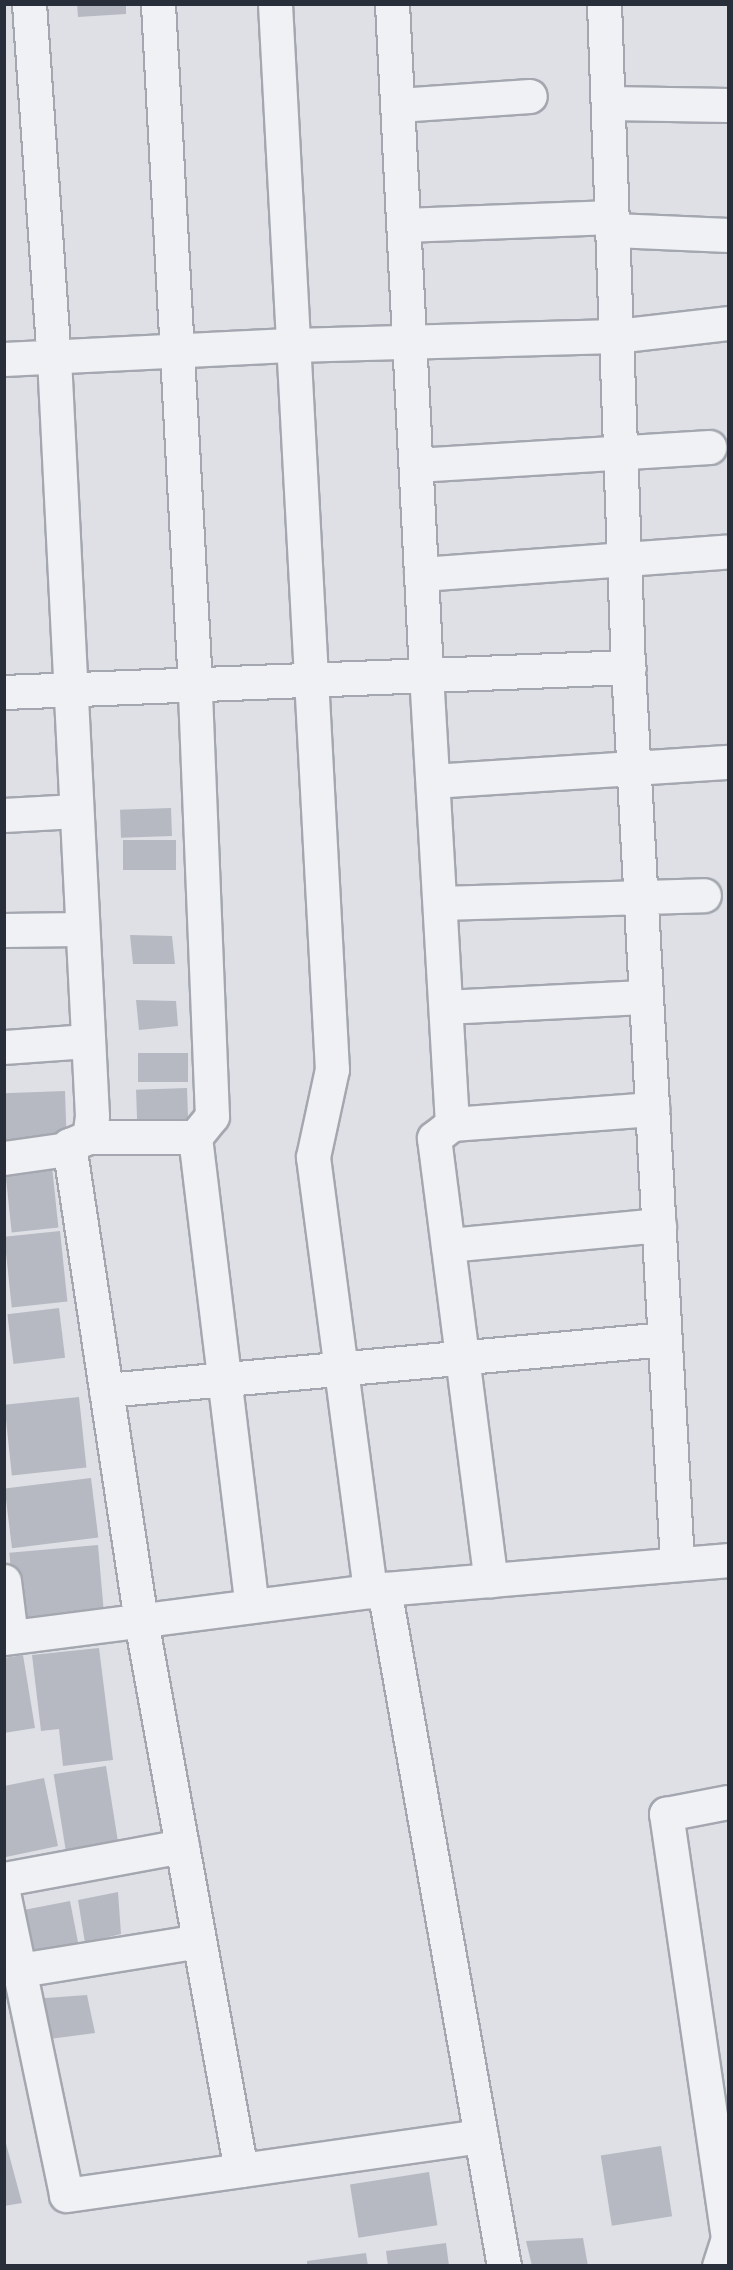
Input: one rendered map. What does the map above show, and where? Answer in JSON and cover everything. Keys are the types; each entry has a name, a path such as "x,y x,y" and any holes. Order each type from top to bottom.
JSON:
{"street":[{"path":"4,1158 67,1149 79,1141 92,1116 54,358 29,4"},
{"path":"158,4 175,353 195,684 212,1116 195,1137 222,1381 252,1606"},
{"path":"275,4 332,1070 313,1157 341,1370 377,1590 504,2265"},
{"path":"392,4 399,105 426,674 452,1124"},
{"path":"604,4 628,667 677,1564"},
{"path":"399,105 530,96"},
{"path":"609,104 729,105"},
{"path":"404,225 613,224 729,235"},
{"path":"4,359 175,353 294,345 409,344 616,336 729,323"},
{"path":"416,465 709,447"},
{"path":"422,574 724,552"},
{"path":"4,692 628,667"},
{"path":"433,781 729,762"},
{"path":"4,815 76,811"},
{"path":"440,903 640,895 704,895"},
{"path":"4,930 81,929"},
{"path":"446,1007 646,998"},
{"path":"4,1047 88,1041"},
{"path":"491,1580 434,1138 452,1124 652,1109"},
{"path":"79,1141 195,1137"},
{"path":"79,1141 106,1390 141,1621 241,2170"},
{"path":"448,1245 659,1225"},
{"path":"106,1390 665,1339"},
{"path":"4,1581 8,1637 377,1590 729,1560"},
{"path":"719,2265 728,2238 716,2068 666,1814 729,1802"},
{"path":"4,1879 182,1846"},
{"path":"4,1897 66,2195 481,2136"},
{"path":"20,1970 199,1941"}],"building":[{"path":"77,4 126,4 126,14 78,17"},
{"path":"171,808 172,836 121,838 120,810"},
{"path":"123,840 176,840 176,870 123,870"},
{"path":"130,935 172,936 175,964 133,964"},
{"path":"136,1000 176,1001 178,1026 139,1030"},
{"path":"138,1053 188,1053 188,1082 138,1082"},
{"path":"187,1088 188,1121 137,1123 136,1090"},
{"path":"65,1091 67,1149 6,1151 4,1093"},
{"path":"51,1157 58,1228 12,1233 4,1162"},
{"path":"60,1231 67,1302 12,1307 4,1237"},
{"path":"59,1308 65,1358 13,1364 7,1314"},
{"path":"79,1397 86,1468 12,1475 4,1405"},
{"path":"91,1478 98,1538 12,1548 5,1489"},
{"path":"98,1545 104,1616 16,1623 9,1553"},
{"path":"99,1648 113,1760 63,1766 59,1729 41,1731 32,1655"},
{"path":"23,1655 35,1728 4,1733 4,1658"},
{"path":"106,1766 118,1844 66,1852 54,1774"},
{"path":"44,1778 58,1846 6,1857 4,1786"},
{"path":"118,1892 121,1934 85,1943 78,1900"},
{"path":"70,1901 78,1943 24,1954 16,1911"},
{"path":"87,1995 95,2033 42,2040 32,1999"},
{"path":"4,2136 22,2203 4,2206"},
{"path":"661,2146 672,2216 612,2226 601,2156"},
{"path":"429,2172 437,2225 358,2238 350,2185"},
{"path":"583,2238 588,2266 532,2266 526,2241"},
{"path":"446,2243 449,2266 388,2266 386,2251"},
{"path":"366,2253 368,2266 307,2266 307,2261"}]}
